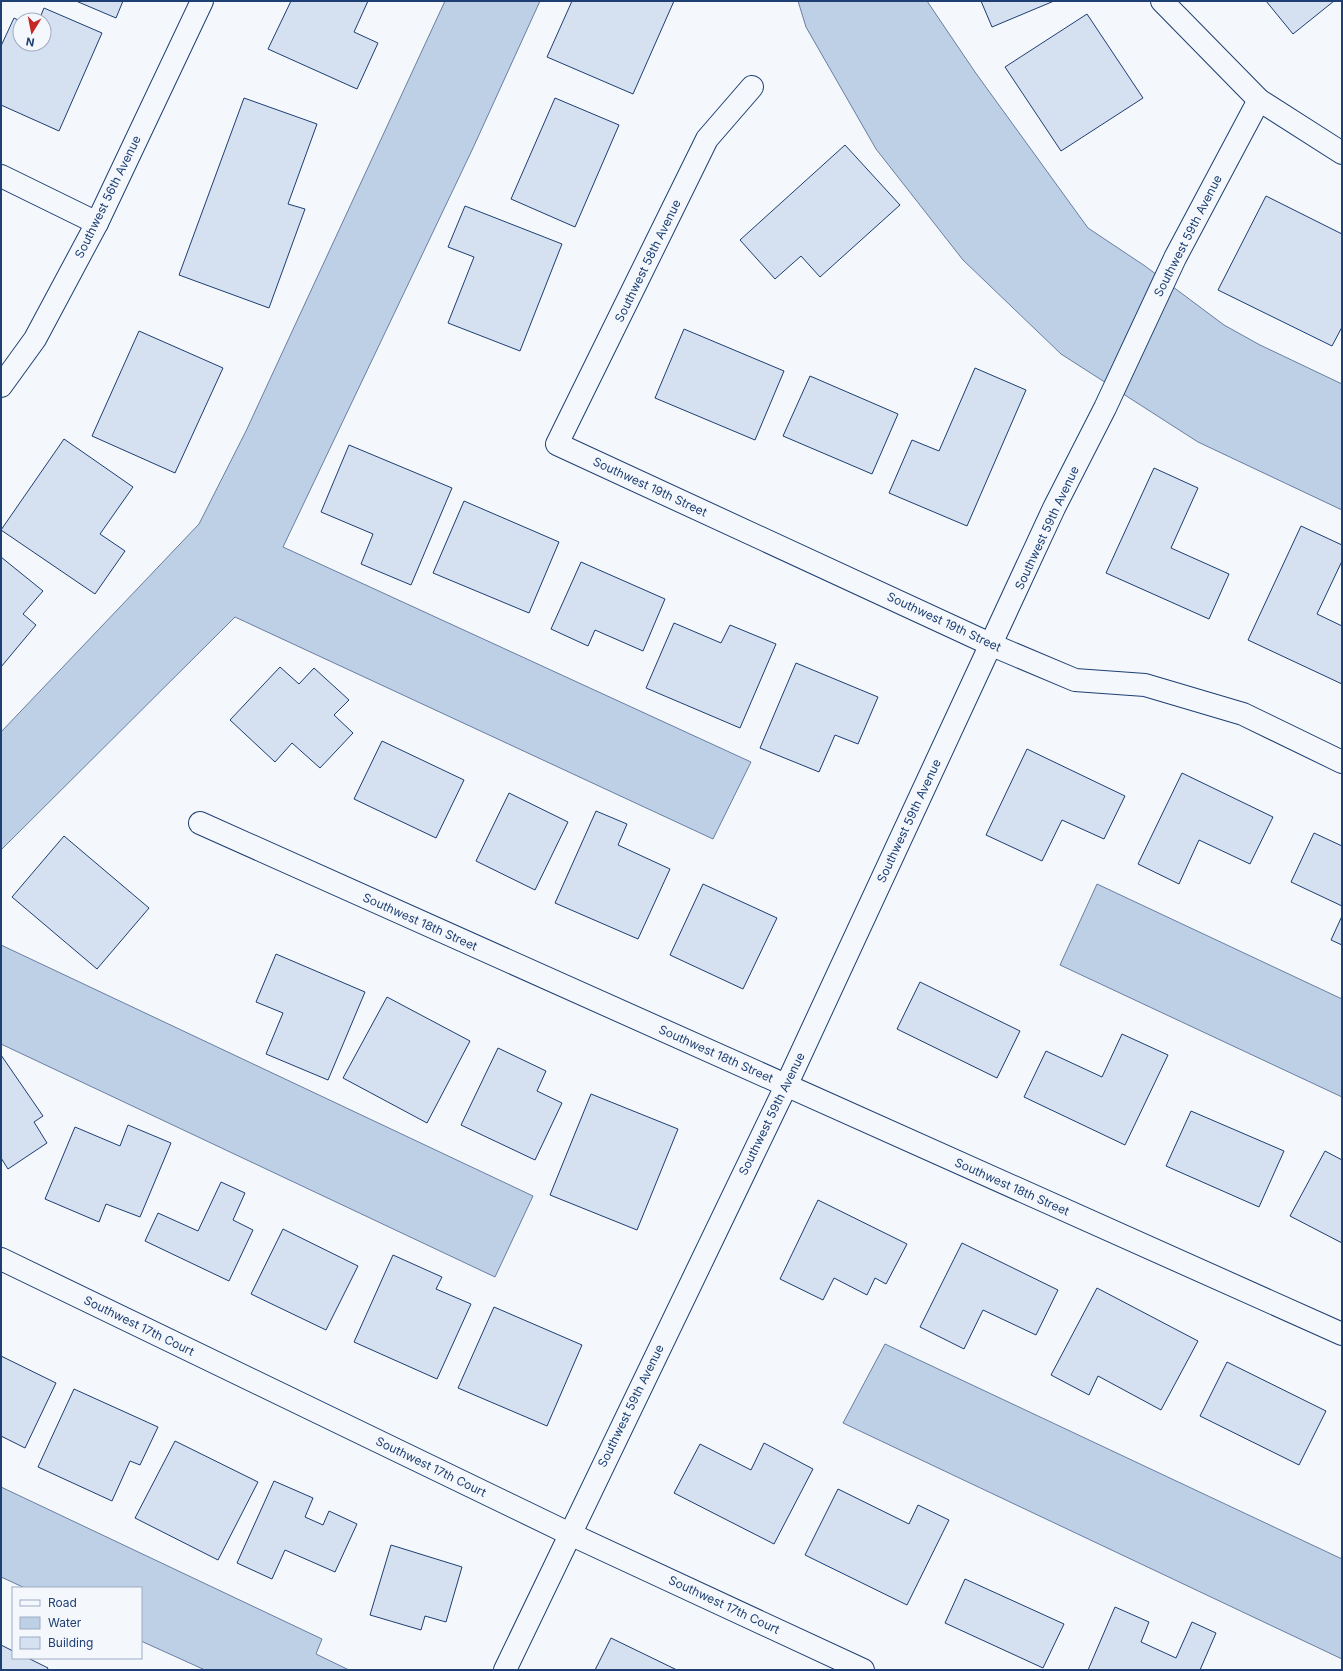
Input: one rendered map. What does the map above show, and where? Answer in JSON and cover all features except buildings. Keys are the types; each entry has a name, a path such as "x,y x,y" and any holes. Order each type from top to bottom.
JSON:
{"street":[{"name":"Southwest 56th Avenue","path":"1,386 35,339 97,223 202,1"},
{"path":"1162,1 1259,100 1342,153"},
{"name":"Southwest 58th Avenue","path":"558,444 707,139 752,87"},
{"name":"Southwest 59th Avenue","path":"505,1670 786,1086 1054,508 1105,408 1175,258 1259,100"},
{"path":"1,176 97,223"},
{"name":"Southwest 19th Street","path":"558,444 992,644 1075,680 1145,685 1244,714 1342,762"},
{"name":"Southwest 18th Street","path":"200,823 1342,1334"},
{"name":"Southwest 17th Court","path":"1,1259 570,1534 863,1670"}],"water":[{"path":"445,1 540,1 473,148 283,547 751,762 713,839 235,617 1,850 1,732 199,524 246,431"},
{"path":"798,1 927,1 975,72 1088,228 1145,266 1224,325 1260,345 1342,384 1342,510 1198,442 1061,354 963,260 876,149 806,27"},
{"path":"1097,884 1342,999 1342,1097 1060,965"},
{"path":"1,945 533,1196 495,1277 1,1044"},
{"path":"885,1344 1342,1559 1342,1659 843,1423"},
{"path":"1,1487 322,1639 316,1654 349,1670 205,1670 142,1641 142,1587 23,1587 1,1577"}]}
